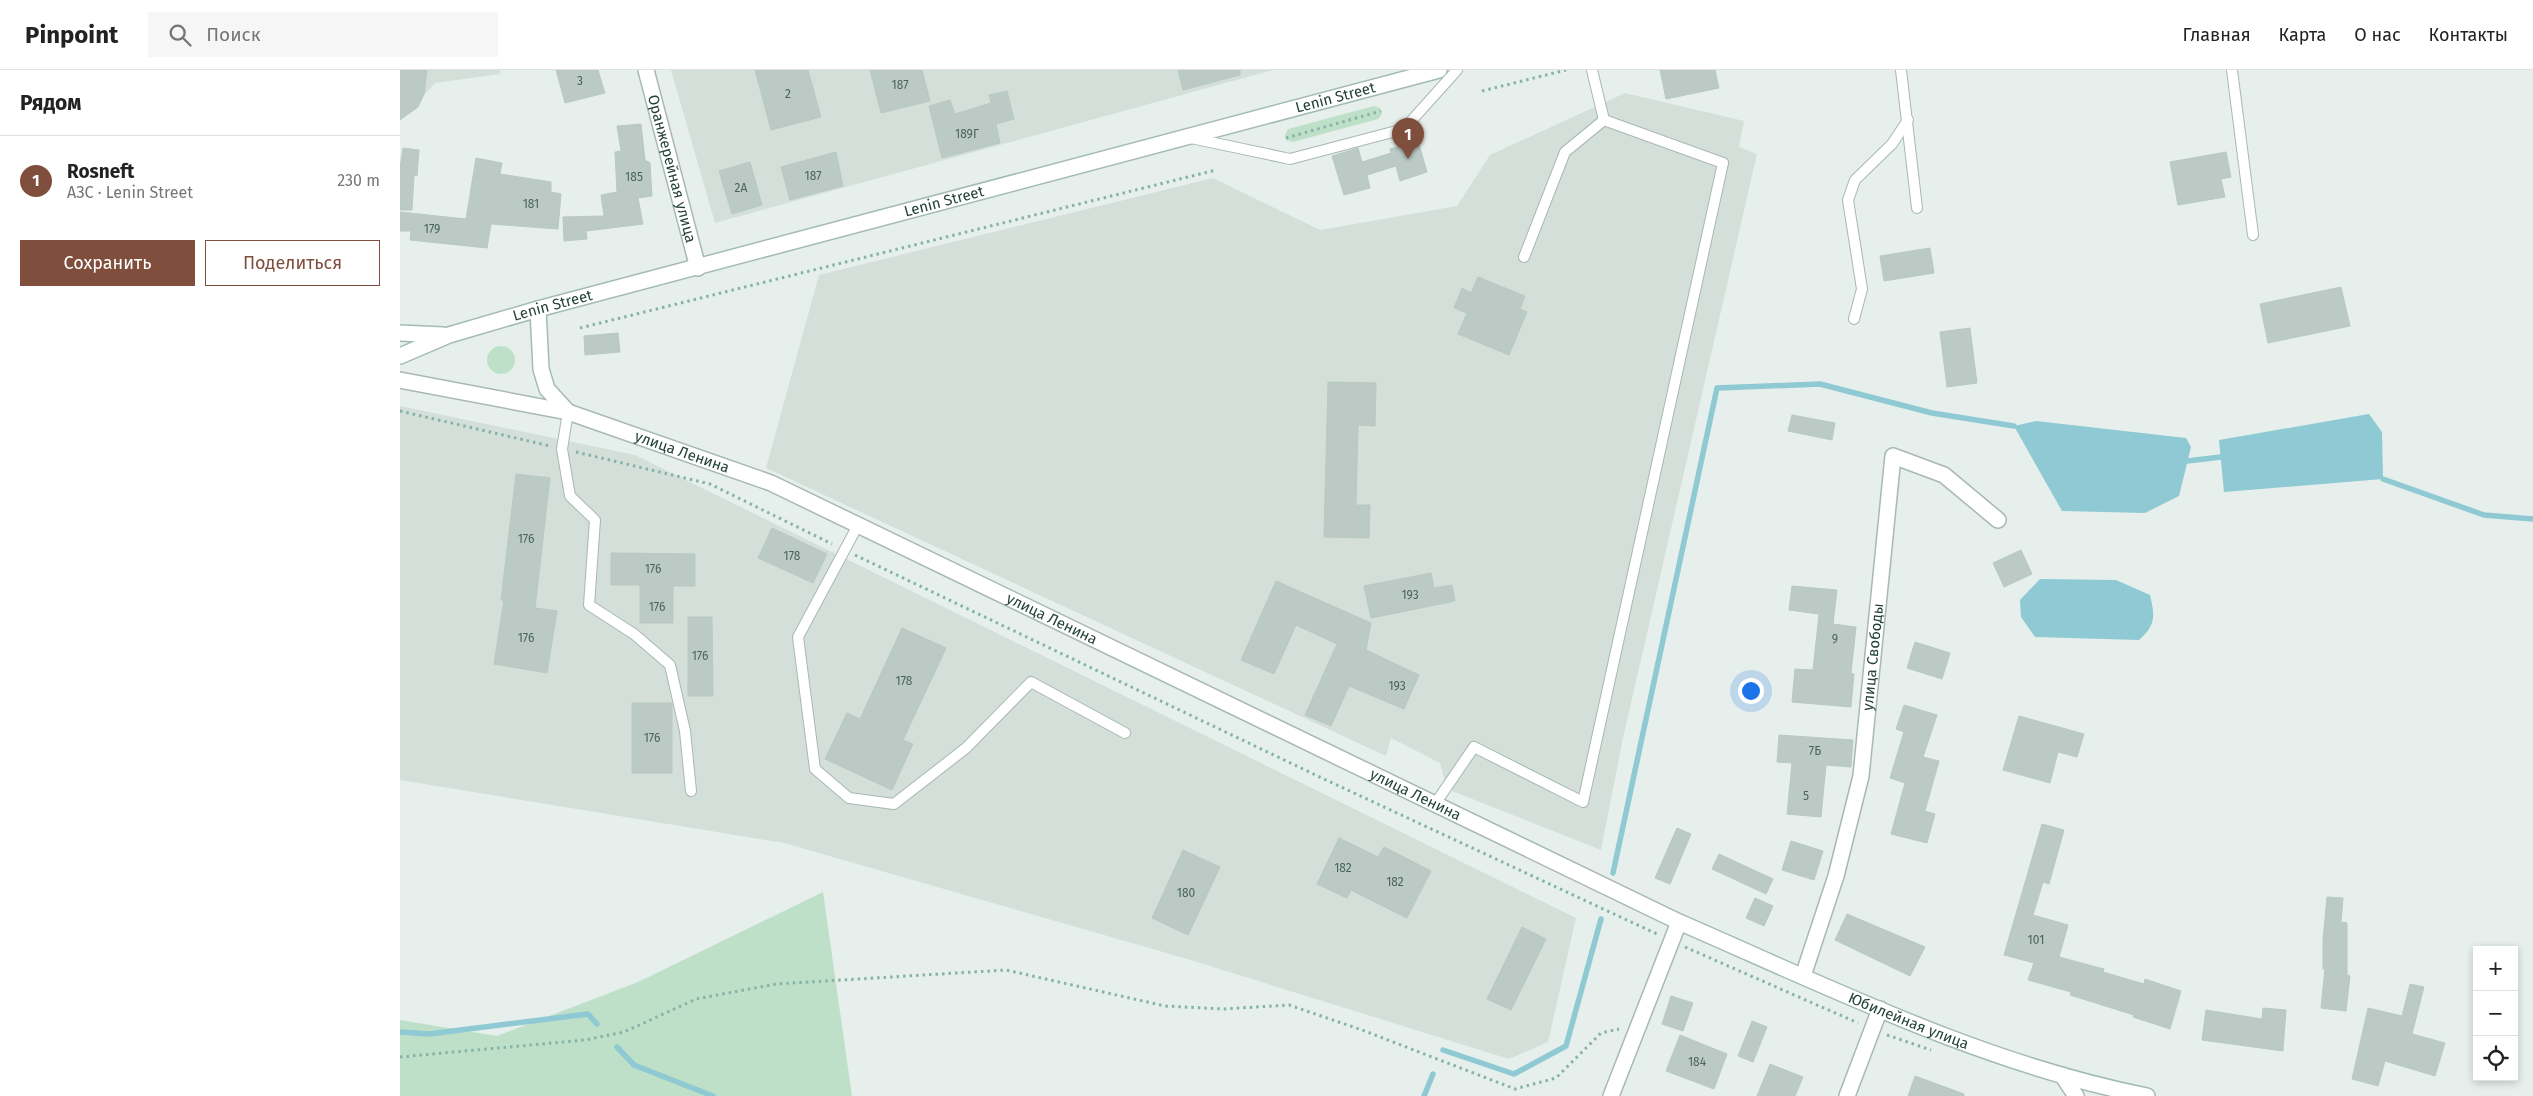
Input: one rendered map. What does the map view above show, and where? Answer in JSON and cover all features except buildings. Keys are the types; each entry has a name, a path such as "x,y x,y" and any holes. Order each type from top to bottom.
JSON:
{"street":[{"name":"Оранжерейная улица","path":"646,70 698,268"},
{"name":"Lenin Street","path":"400,356 450,335 538,309 1439,70"},
{"path":"538,309 541,369 547,389 568,412"},
{"name":"Lenin Street","path":"400,333 450,335"},
{"name":"улица Ленина","path":"400,380 568,412 771,482 1679,922"},
{"name":"улица Свободы","path":"1803,976 1836,876 1861,776 1893,456 1944,475 1998,520"},
{"path":"1611,1096 1679,922"},
{"name":"Юбилейная улица","path":"1679,922 1934,1032 2104,1088 2147,1096"},
{"path":"1847,1096 1880,1009"},
{"path":"2062,1075 2076,1096"}],"lane":[{"path":"1187,137 1290,158 1404,129 1457,70"},
{"path":"1592,70 1604,120"},
{"path":"1901,70 1908,120 1916,208"},
{"path":"2232,70 2253,235"},
{"path":"1524,257 1565,152 1604,120"},
{"path":"1435,804 1474,747 1583,802 1724,163 1604,120"},
{"path":"1854,318 1862,289 1848,200 1855,180 1892,144 1908,120"},
{"path":"568,412 562,449 570,496 595,520 589,605 634,634 670,665 685,731 691,791"},
{"path":"858,525 798,637 815,769 849,798 894,804 966,748 1031,682 1125,733"}],"path":[{"path":"1482,91 1566,70"},
{"path":"1286,138 1381,111"},
{"path":"580,328 1216,170"},
{"path":"400,411 710,484 1324,779 1672,941 1872,1030 1936,1052"},
{"path":"400,1057 600,1037 624,1032 696,999 776,984 1006,970 1165,1006 1224,1009 1289,1005 1362,1030 1515,1089 1556,1078 1601,1033 1639,1024"}],"shaded area":[{"path":"400,70 500,70 500,74 435,83 406,115"},
{"path":"671,70 1273,70 715,223"},
{"path":"1625,93 1744,121 1739,147 1757,154 1623,738 1601,850 1447,789 1440,763 1391,738 1386,756 766,468 819,275 1213,178 1320,230 1457,206 1490,155"},
{"path":"400,406 635,455 1576,918 1548,1042 1509,1059 1184,958 784,843 400,780"}],"green space":[{"path":"1374,106 1380,108 1382,114 1378,119 1293,142 1286,140 1285,135 1288,129"},
{"path":"501,346 511,350 515,360 511,370 501,374 491,370 487,360 491,350"},
{"path":"823,892 852,1096 400,1096 400,1020 497,1036 638,982"}],"water":[{"path":"2369,414 2382,432 2383,479 2224,492 2219,440"},
{"path":"2036,421 2186,438 2191,447 2179,496 2145,513 2062,511 2014,426"},
{"path":"2040,579 2116,580 2150,595 2153,620 2149,630 2139,640 2035,637 2021,617 2020,600"}],"waterway":[{"path":"1613,873 1717,388 1820,384 1932,413 2014,426"},
{"path":"2187,461 2221,457"},
{"path":"2383,479 2484,515 2533,519"},
{"path":"1443,1050 1514,1074 1566,1046 1601,919"},
{"path":"400,1032 429,1034 588,1014 597,1024"},
{"path":"617,1047 634,1065 713,1096"},
{"path":"1424,1096 1433,1074"}],"place":[{"name":"Rosneft","path":"1408,159"}]}
